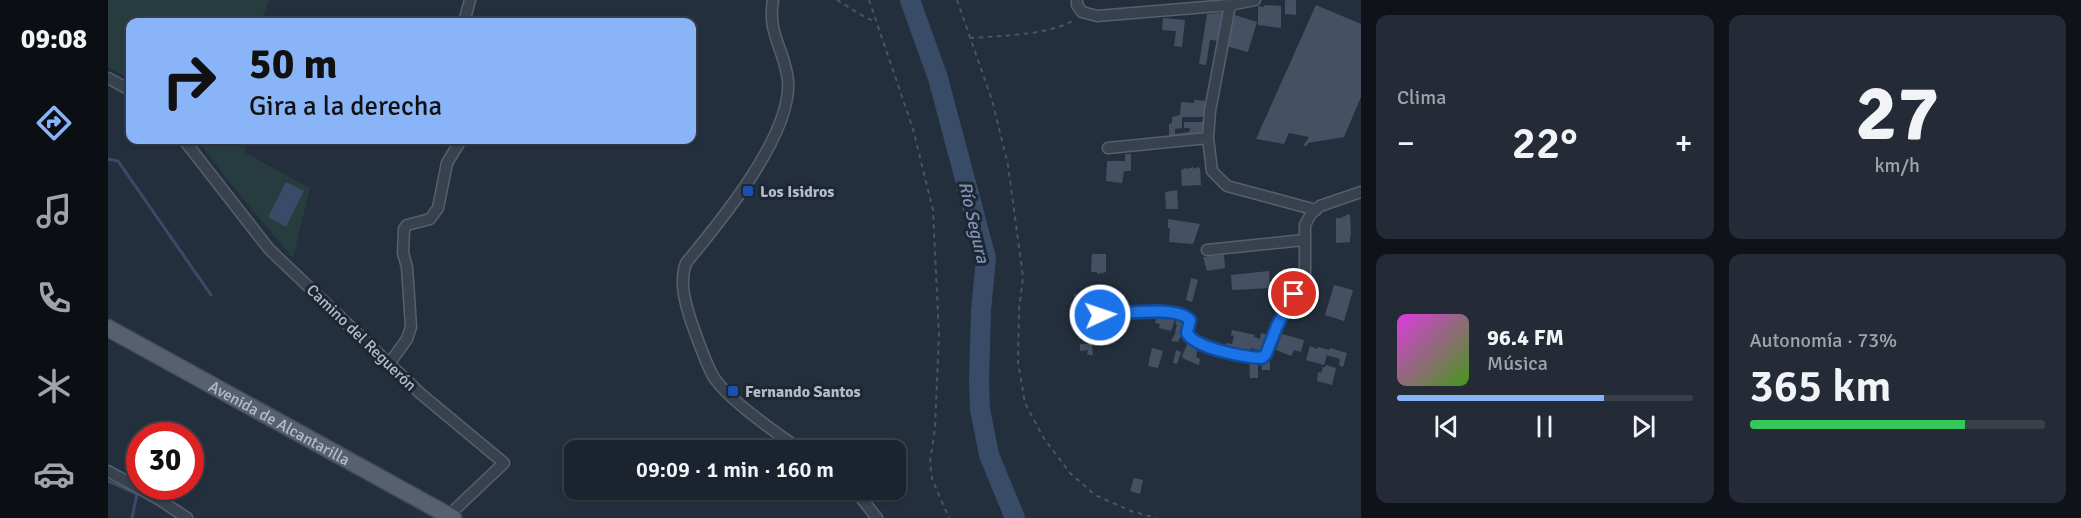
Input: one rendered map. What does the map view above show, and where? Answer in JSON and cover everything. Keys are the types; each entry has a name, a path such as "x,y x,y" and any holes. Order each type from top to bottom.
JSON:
{"main road":[{"name":"Avenida de Alcantarilla","path":"108,328 451,517"}],"street":[{"path":"465,18 470,0"},
{"path":"773,0 772,28 788,80 783,111 773,137 746,185 686,263 682,274 687,308 699,345 714,379 730,395 786,440"},
{"path":"1077,0 1082,12 1097,16 1230,5 1255,0"},
{"path":"1230,5 1210,111 1208,138 1212,171 1227,186 1316,210"},
{"path":"108,78 126,88"},
{"path":"1108,148 1208,138"},
{"name":"Camino del Reguerón","path":"187,144 269,249 421,394 504,463 451,517"},
{"path":"389,364 407,339 411,327 403,253 404,229 407,225 430,219 438,208 447,163 459,144"},
{"path":"1100,315 1181,313 1190,320 1187,333 1194,340 1230,353 1262,358 1305,273 1305,225 1311,213 1320,206 1361,192"},
{"path":"1208,250 1304,240"},
{"path":"108,471 187,518"},
{"path":"863,500 877,518"}],"path":[{"path":"837,0 876,22"},
{"path":"869,0 912,129 933,210 939,335 935,428 930,462 932,479 949,518"},
{"path":"957,0 992,100 1008,165 1023,277 1019,310 1018,362 1025,403 1043,437 1070,473 1095,495 1131,511 1156,518"},
{"path":"970,38 1020,34 1053,28 1074,22 1082,12"}],"green space":[{"path":"108,0 269,0 262,18 126,18 126,77 108,67"},
{"path":"201,144 247,144 244,152 310,188 293,258 225,177"}],"water":[{"path":"286,182 304,191 286,227 268,217"}],"building":[{"path":"1285,0 1296,0 1296,15 1285,14"},
{"path":"1264,5 1281,6 1281,28 1258,25 1258,6 1264,7"},
{"path":"1316,5 1361,24 1361,97 1344,137 1308,143 1307,146 1303,146 1309,137 1289,133 1284,144 1256,139"},
{"path":"1207,14 1225,14 1221,41 1210,40 1206,65 1199,64"},
{"path":"1235,15 1257,22 1248,52 1226,46"},
{"path":"1163,18 1185,20 1182,47 1174,46 1176,31 1162,30"},
{"path":"1194,100 1209,101 1208,117 1182,117 1182,128 1175,129 1175,134 1189,132 1190,128 1184,128 1184,122 1205,122 1205,137 1169,139 1169,124 1172,123 1172,117 1180,115 1181,102 1194,103"},
{"path":"1125,154 1131,154 1131,171 1124,171 1122,183 1106,181 1107,161 1125,161"},
{"path":"1193,167 1194,169 1200,168 1201,185 1182,186 1181,170"},
{"path":"1177,190 1178,209 1166,209 1165,192"},
{"path":"1346,214 1350,215 1350,242 1336,243 1336,218 1342,218"},
{"path":"1168,219 1200,224 1193,244 1169,242"},
{"path":"1092,254 1106,254 1106,272 1097,274 1097,272 1091,272"},
{"path":"1224,255 1225,268 1207,271 1203,257"},
{"path":"1269,271 1270,288 1232,290 1231,275"},
{"path":"1191,278 1198,280 1192,302 1186,300"},
{"path":"1334,285 1353,290 1344,321 1325,315"},
{"path":"1074,294 1081,295 1081,310 1074,310"},
{"path":"1157,316 1176,317 1171,331 1159,328 1160,324 1155,323"},
{"path":"1178,317 1187,322 1178,342 1171,341 1176,332 1177,325 1175,324"},
{"path":"1091,321 1102,323 1102,336 1084,336 1083,324 1090,324"},
{"path":"1232,330 1255,335 1254,337 1260,339 1261,333 1269,335 1263,351 1251,348 1249,351 1226,346 1226,343 1232,344 1234,336 1231,335"},
{"path":"1282,334 1304,340 1301,352 1294,350 1291,356 1276,350"},
{"path":"1188,342 1198,348 1196,357 1200,359 1199,365 1182,356"},
{"path":"1080,344 1092,344 1093,355 1087,355 1088,350 1080,351"},
{"path":"1310,346 1347,353 1343,367 1339,365 1340,359 1327,355 1324,365 1306,360"},
{"path":"1152,348 1163,351 1158,368 1148,366"},
{"path":"1176,350 1181,352 1177,364 1173,363"},
{"path":"1249,359 1258,359 1258,378 1250,378"},
{"path":"1261,361 1270,362 1270,370 1262,370"},
{"path":"1326,365 1336,368 1332,385 1317,381 1318,372 1321,373"},
{"path":"1134,478 1143,480 1140,494 1130,491"}],"waterway":[{"name":"Río Segura","path":"910,0 938,78 986,258 981,311 980,409 989,455 1015,518"},
{"path":"108,159 118,161 211,295"},
{"path":"108,481 137,494 132,518"}],"place":[{"name":"Los Isidros","path":"748,191"},
{"name":"Fernando Santos","path":"733,391"}],"route":[{"path":"1100,315 1181,313 1190,320 1187,329 1190,338 1230,353 1262,358 1265,357 1277,326 1294,294"}]}
